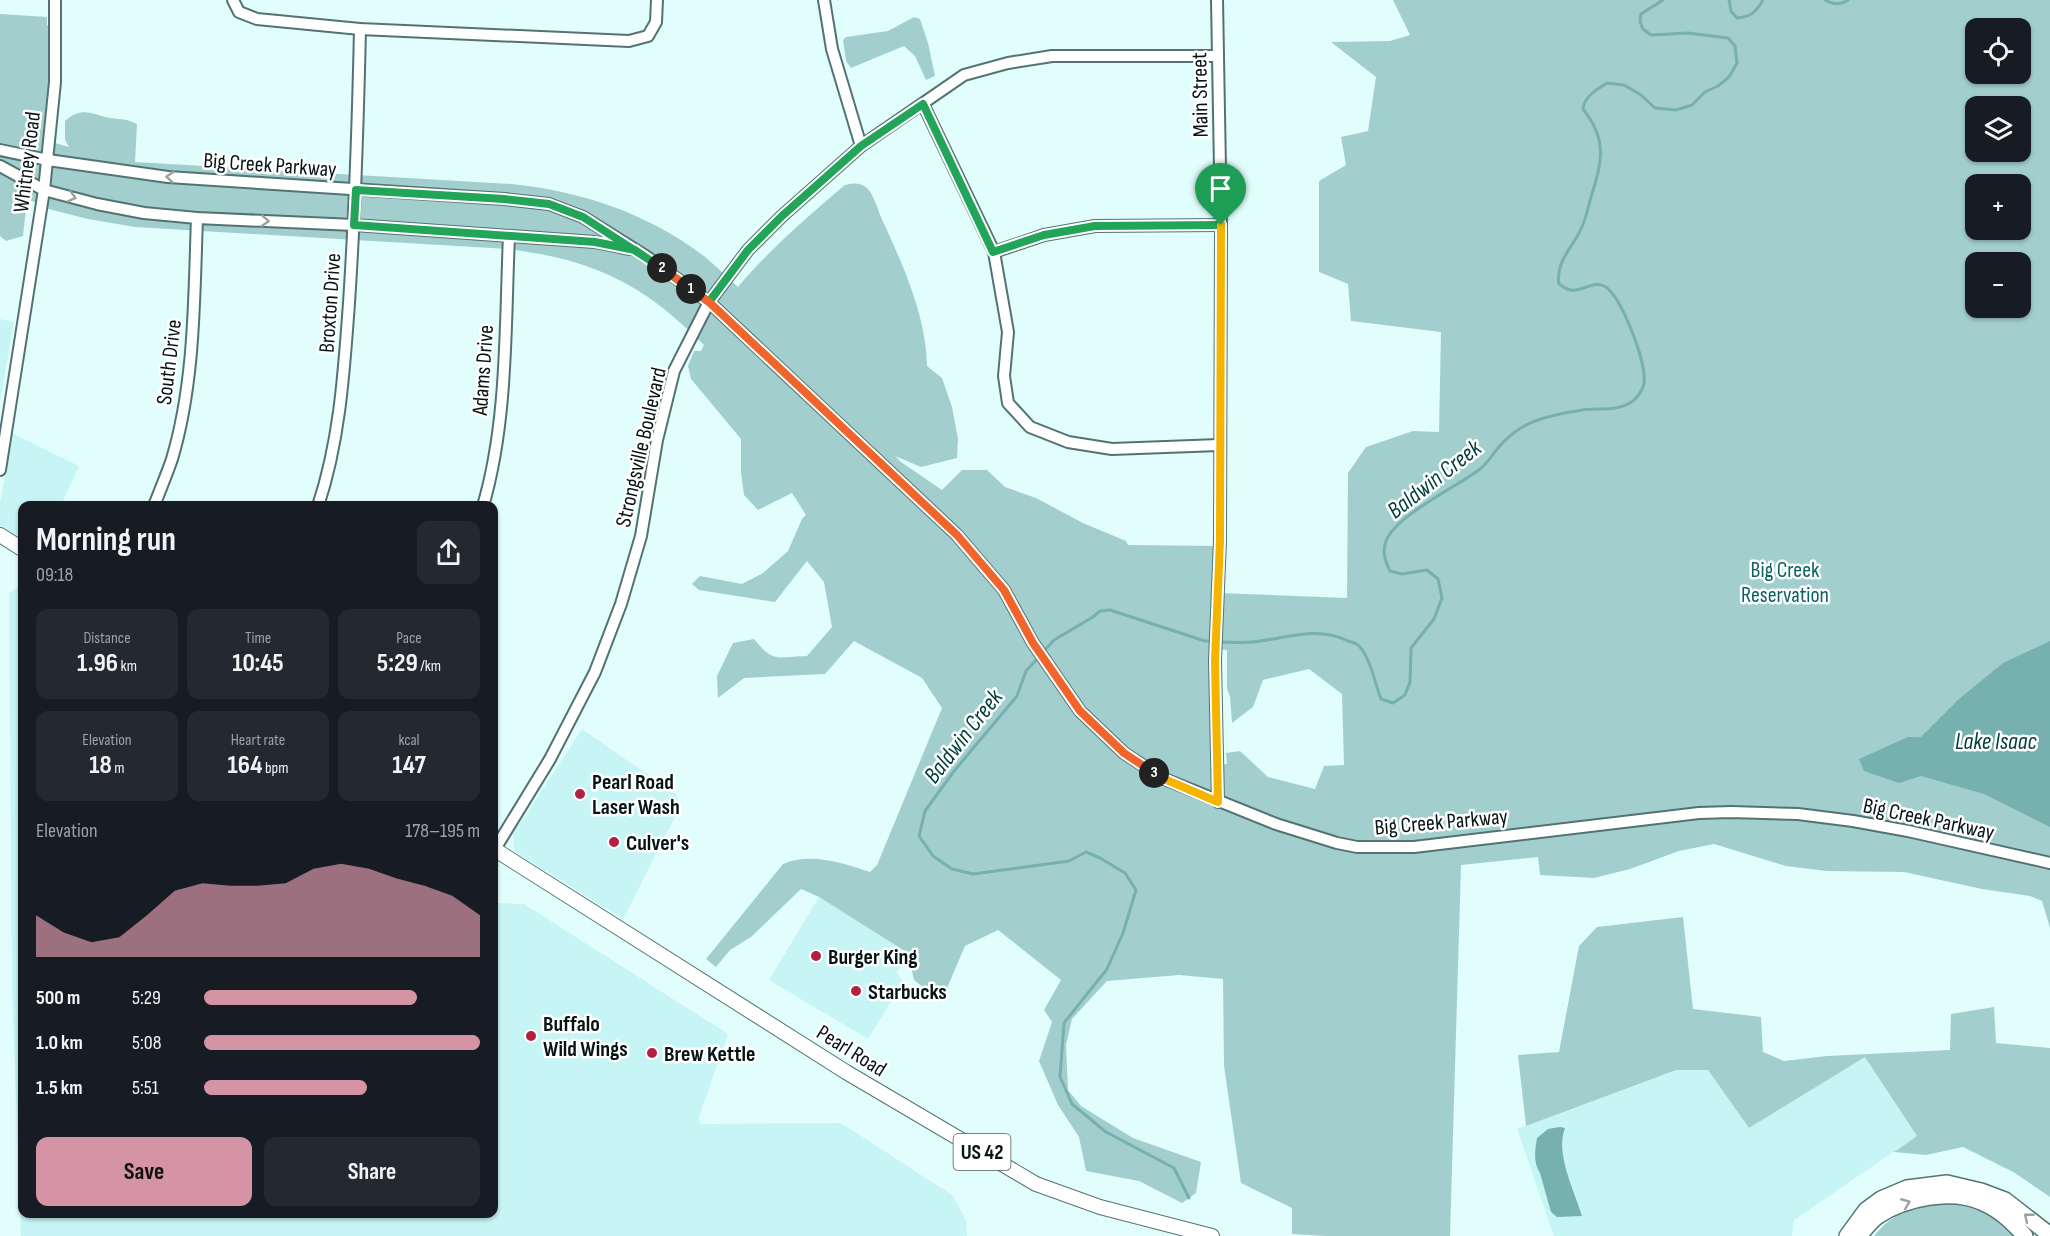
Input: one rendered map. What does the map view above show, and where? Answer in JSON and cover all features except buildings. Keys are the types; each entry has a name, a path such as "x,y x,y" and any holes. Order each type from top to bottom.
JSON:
{"highway":[{"path":"1847,1236 1866,1210 1881,1198 1907,1188 1947,1183 2005,1200 2050,1235"},
{"path":"1859,1236 1878,1215 1928,1196 1950,1196 1980,1201 2004,1214 2025,1236"}],"main road":[{"path":"0,535 18,546"},
{"name":"Pearl Road","path":"498,852 846,1072 1036,1184 1100,1207 1212,1236"}],"street":[{"name":"Whitney Road","path":"0,470 48,160 55,82 55,0"},
{"path":"234,0 240,12 256,20 360,29 629,41 648,36 656,22 657,0"},
{"path":"824,0 832,49 861,146"},
{"name":"Main Street","path":"1217,0 1221,225 1220,540 1215,661 1218,802"},
{"name":"Broxton Drive","path":"320,501 339,422 346,349 356,190 360,29"},
{"name":"Strongsville Boulevard","path":"498,843 550,759 595,672 617,614 641,536 657,440 675,371 709,302 748,250 782,216 861,146 964,75 1008,63 1052,56 1218,56"},
{"path":"923,104 993,252 1008,332 1004,376 1008,403 1030,427 1068,442 1112,449 1219,445"},
{"name":"Big Creek Parkway","path":"0,150 48,160 168,177 504,199 549,204 583,217 709,302 957,535 1004,590 1033,643 1080,711 1124,753 1162,778 1276,824 1337,843 1358,847 1414,847 1699,813 1798,814 1908,831 2050,863"},
{"name":"Big Creek Parkway","path":"0,166 44,190 144,213 595,242 635,250"},
{"name":"South Drive","path":"156,501 172,459 184,405 194,323 197,218"},
{"path":"993,252 1044,235 1095,226 1221,225"},
{"name":"Adams Drive","path":"484,501 498,427 503,376 509,236"}],"shaded area":[{"path":"0,319 14,322 0,401"},
{"path":"12,433 79,466 63,501 18,501 18,538 0,526 0,504"},
{"path":"18,587 18,1153 12,988 9,593"},
{"path":"582,729 677,795 680,807 623,919 514,851 513,834"},
{"path":"819,897 908,953 897,973 903,982 868,1039 769,980"},
{"path":"498,903 524,904 728,1034 699,1117 700,1124 841,1123 952,1195 966,1220 967,1236 21,1236 20,1218 498,1218"},
{"path":"1866,1056 1917,1136 1794,1220 1792,1236 1554,1236 1517,1129 1676,1070 1708,1070 1749,1128"}],"green space":[{"name":"Big Creek Reservation","path":"1393,0 2050,0 2050,928 2042,901 2030,896 1982,889 1904,872 1827,871 1786,866 1714,844 1679,851 1630,869 1594,878 1540,875 1538,857 1461,865 1450,1236 1292,1234 1292,1208 1241,1183 1224,1066 1223,979 1179,975 1107,981 1072,1019 1066,1045 1068,1090 1081,1106 1133,1138 1201,1162 1196,1193 1182,1203 1139,1181 1086,1171 1079,1137 1058,1105 1039,1061 1052,1022 1044,1010 1061,980 998,930 965,946 941,1002 914,980 908,953 819,897 801,889 751,937 730,950 716,967 706,959 783,864 804,859 826,860 870,872 877,865 942,708 922,678 854,641 825,674 744,678 718,698 717,676 733,643 754,639 766,652 777,657 807,656 832,627 824,582 807,561 775,602 699,590 692,584 700,576 742,584 763,573 788,551 806,515 792,493 758,510 744,495 741,439 691,379 688,366 694,351 701,351 704,345 659,305 615,278 591,268 566,260 508,249 135,227 88,219 37,206 37,203 27,199 23,236 6,241 0,236 0,14 47,17 47,25 54,26 48,141 69,147 65,140 65,121 71,116 87,112 137,124 135,162 511,184 563,192 612,207 660,228 704,256 738,287 776,246 845,185 859,184 872,194 912,289 926,347 927,366 942,378 952,407 958,439 957,458 921,467 895,456 901,462 942,490 962,470 987,470 1005,487 1036,498 1083,523 1126,541 1128,545 1218,546 1218,593 1347,598 1348,473 1366,447 1413,431 1439,432 1441,332 1351,321 1348,284 1319,272 1319,181 1346,165 1341,137 1368,131 1376,77 1331,42 1390,41 1410,35","holes":["1218,649 1227,650 1227,688 1232,723 1253,707 1263,680 1309,669 1342,694 1344,765 1324,766 1315,789 1268,777 1240,751 1226,753 1227,764 1218,765"]},
{"path":"914,17 920,19 935,76 926,80 915,56 904,46 851,68 846,61 843,40 846,37 888,31"},
{"path":"1683,917 1693,1009 1761,1017 1763,1052 1784,1061 1827,1056 1950,1050 1951,1014 1994,1007 1996,1043 2050,1048 2050,1197 2015,1173 1963,1147 1926,1155 1894,1152 1917,1136 1865,1057 1749,1128 1708,1070 1676,1070 1526,1126 1518,1055 1559,1052 1579,946 1597,927"},
{"path":"1940,1202 1972,1208 1999,1222 2017,1236 1874,1236 1896,1216 1921,1206"}],"water":[{"name":"Lake Isaac","path":"2050,641 2050,827 1984,794 1921,776 1899,783 1864,771 1859,759 1908,737 1921,737 1959,699 2003,663"},
{"path":"1565,1128 1562,1149 1564,1160 1582,1216 1557,1217 1551,1212 1536,1165 1537,1138 1548,1129"}],"waterway":[{"name":"Baldwin Creek","path":"1219,642 1252,642 1313,633 1336,636 1360,647 1370,665 1381,699 1393,703 1405,695 1410,682 1411,648 1434,619 1442,598 1438,579 1427,570 1402,574 1390,571 1385,560 1384,549 1392,531 1428,502 1485,465 1506,439 1516,431 1543,418 1589,409 1623,406 1631,403 1640,392 1644,383 1642,361 1626,317 1612,294 1606,287 1597,284 1575,290 1568,289 1559,284 1558,276 1565,255 1578,236 1584,221 1600,162 1596,131 1583,109 1588,97 1607,83 1624,85 1641,95 1655,108 1676,110 1692,105 1705,92 1718,86 1729,77 1737,63 1735,46 1728,38 1688,33 1651,35 1643,29 1640,22 1641,14 1663,0"},
{"name":"Baldwin Creek","path":"1729,0 1731,11 1737,18 1753,13 1763,0"},
{"name":"Baldwin Creek","path":"1825,0 1837,4 1848,0"},
{"name":"Baldwin Creek","path":"1043,652 1054,640 1100,611 1110,610 1205,641 1213,641"},
{"name":"Baldwin Creek","path":"1039,657 1026,671 1017,696 954,771 925,811 919,836 933,856 952,869 973,874 1069,861 1086,852 1125,873 1136,890 1123,933 1107,969 1064,1023 1060,1077 1072,1104 1106,1132 1174,1168 1189,1198"}],"place":[{"name":"Pearl Road Laser Wash","path":"580,794"},
{"name":"Culver's","path":"614,842"},
{"name":"Burger King","path":"816,956"},
{"name":"Starbucks","path":"856,991"},
{"name":"Buffalo Wild Wings","path":"531,1036"},
{"name":"Brew Kettle","path":"652,1053"}],"route":[{"path":"1221,225 1095,226 1044,235 993,252 923,104 861,146 782,216 748,250 709,302 635,250 595,242 354,225 356,190 504,199 549,204 583,217 647,257 709,302 957,535 1004,590 1033,643 1080,711 1124,753 1162,778 1218,802 1215,661 1220,540 1221,225"}]}
